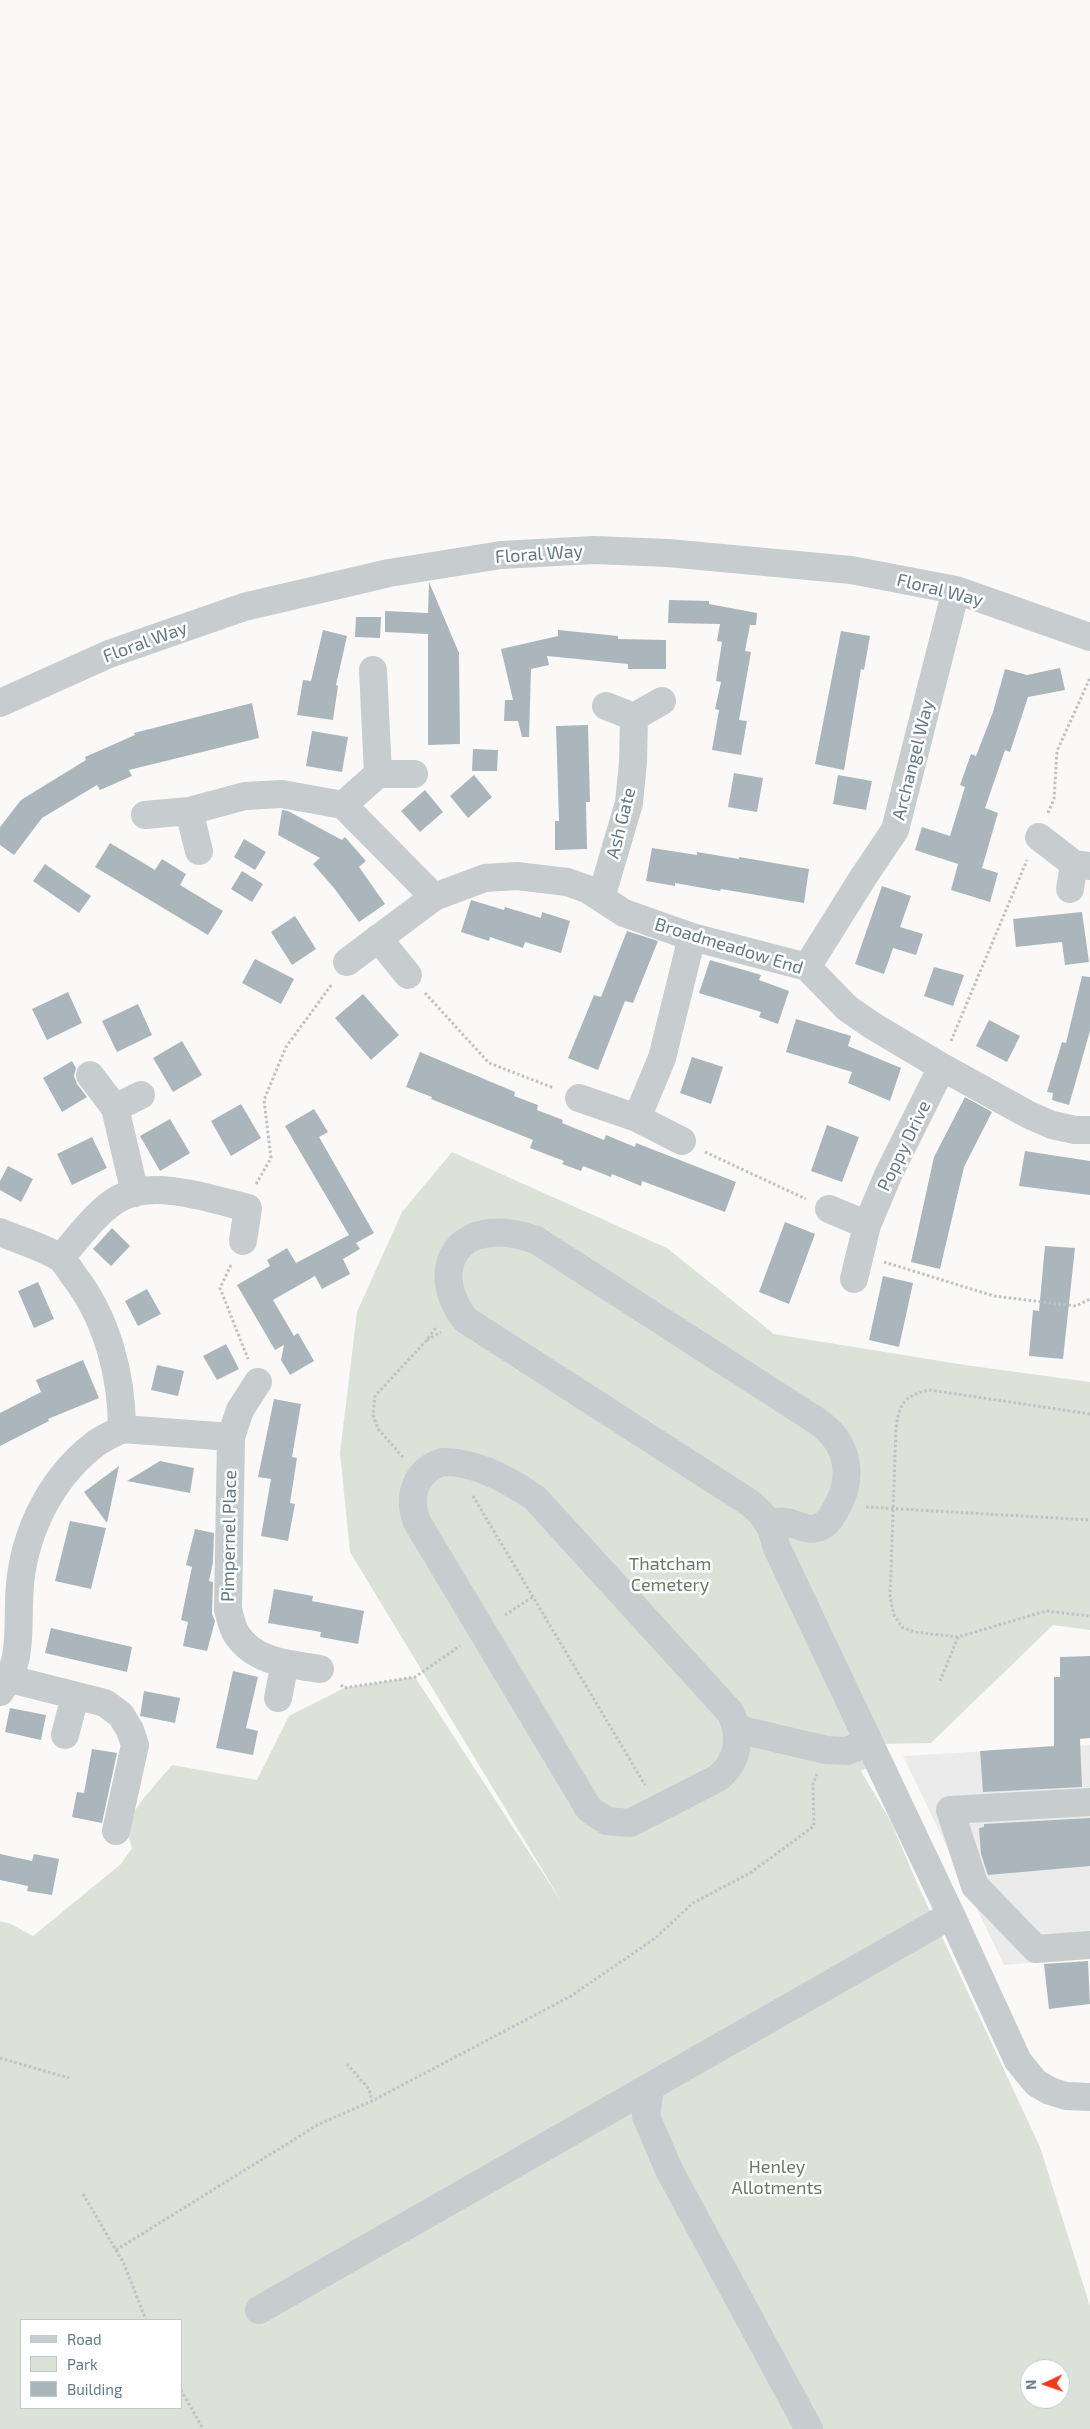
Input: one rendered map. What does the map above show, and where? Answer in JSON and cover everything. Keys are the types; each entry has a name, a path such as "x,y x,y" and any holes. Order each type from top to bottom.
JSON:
{"street":[{"name":"Floral Way","path":"0,703 108,654 244,607 389,573 501,555 594,550 678,554 851,570 956,590 1090,637"},
{"name":"Archangel Way","path":"807,967 864,876 896,830 956,590"},
{"path":"373,670 378,774"},
{"path":"606,706 634,717 662,701"},
{"name":"Ash Gate","path":"601,898 629,803 633,762 634,717"},
{"path":"343,805 378,774 414,774"},
{"path":"145,816 189,811 245,796 282,794 343,805 434,897"},
{"path":"189,811 200,851"},
{"path":"1039,836 1078,873"},
{"name":"Broadmeadow End","path":"346,962 434,897 485,878 517,876 567,882 587,889 624,913 692,937 807,967 847,1008 873,1026 942,1067 1029,1115 1052,1125 1075,1130 1090,1130"},
{"path":"637,1118 662,1058 692,937"},
{"path":"378,938 408,975"},
{"name":"Poppy Drive","path":"857,1267 867,1225 889,1173 942,1067"},
{"path":"90,1075 115,1108 135,1192"},
{"path":"115,1108 141,1095"},
{"path":"580,1098 637,1118 682,1141"},
{"path":"60,1258 103,1211 120,1198 135,1192 156,1190 250,1199 243,1241"},
{"path":"829,1209 867,1225"},
{"path":"0,1232 60,1258 86,1294 99,1317 110,1348 122,1402 122,1429"},
{"path":"771,1528 777,1522 782,1521 807,1529 820,1527 830,1520 838,1506 846,1482 846,1468 838,1440 830,1430 536,1240 524,1235 499,1232 476,1236 466,1242 454,1257 448,1281 453,1303 466,1320 750,1503 761,1513 771,1528 777,1548 952,1915 1018,2061 1026,2074 1036,2083 1050,2091 1066,2096 1090,2096"},
{"name":"Pimpernel Place","path":"258,1382 240,1410 231,1437 228,1609 236,1634 248,1648 264,1659 320,1669"},
{"path":"116,1831 135,1745 130,1730 121,1715 105,1704 75,1696 5,1686 17,1650 20,1627 19,1604 25,1555 31,1530 43,1506 67,1472 95,1444 122,1429 231,1437"},
{"path":"726,1772 736,1754 737,1729 730,1712 536,1498 498,1477 453,1462 442,1462 423,1472 414,1488 412,1506 417,1522 589,1809 607,1821 620,1823 638,1821 718,1778 779,1739"},
{"path":"278,1698 285,1663"},
{"path":"65,1735 75,1696"},
{"path":"737,1729 826,1750 846,1751 869,1742"},
{"path":"1090,1802 950,1810 975,1886 1036,1949 1090,1945"},
{"path":"258,2310 952,1915"},
{"path":"650,2087 646,2116 669,2170 809,2429"}],"path":[{"path":"942,1067 1019,875 1039,836 1054,799 1056,750 1090,678"},
{"path":"250,1199 271,1158 264,1100 286,1048 346,962"},
{"path":"408,975 489,1063 580,1098"},
{"path":"682,1141 829,1209"},
{"path":"243,1241 220,1288 258,1382"},
{"path":"857,1267 994,1296 1076,1306 1090,1299"},
{"path":"414,1488 404,1458 375,1423 373,1415 374,1396 436,1327 444,1312 449,1291"},
{"path":"1090,1414 930,1390 917,1393 905,1400 898,1412 892,1509 890,1597 894,1616 902,1627 914,1632 958,1637 1046,1611 1090,1616"},
{"path":"453,1462 659,1809"},
{"path":"838,1506 1090,1520"},
{"path":"940,1681 958,1637"},
{"path":"320,1669 344,1688 415,1677"},
{"path":"116,2250 319,2124 372,2101 571,1996 654,1939 693,1903 750,1873 814,1826 813,1784 826,1750"},
{"path":"0,2058 69,2078"},
{"path":"347,2064 368,2089 372,2101"},
{"path":"83,2194 124,2264 146,2319"},
{"path":"182,2392 202,2429"}],"shaded area":[{"path":"1090,1745 1090,1958 1004,1965 903,1756"}],"green space":[{"path":"452,1152 667,1248 774,1334 965,1365 1090,1382 1090,1630 1053,1625 931,1743 882,1744 883,1759 861,1771 891,1822 917,1883 1040,2147 1090,2306 1090,2429 0,2429 0,1921 11,1924 33,1936 121,1864 132,1848 125,1825 143,1799 172,1765 257,1780 289,1716 344,1688 415,1677 563,1904 350,1552 340,1453 357,1312 402,1212"}],"building":[{"path":"429,582 459,653 460,744 428,745 428,634 385,632 385,611 428,613"},
{"path":"669,600 709,601 709,604 757,613 756,625 750,625 745,651 751,652 739,720 747,721 741,755 712,750 719,710 715,709 721,682 716,681 722,642 717,641 720,624 668,623"},
{"path":"356,617 381,617 380,638 355,637"},
{"path":"323,630 347,636 336,685 338,686 333,720 297,715 303,680 311,681"},
{"path":"558,630 618,636 618,639 666,640 666,669 628,669 628,664 547,656 549,665 531,669 529,737 522,737 518,721 504,721 505,700 513,700 501,649 558,636"},
{"path":"841,631 870,636 864,670 861,669 844,770 815,764"},
{"path":"1060,668 1065,690 1028,697 1010,752 1005,750 985,808 998,813 982,868 998,873 990,902 951,890 958,864 915,850 922,827 950,836 965,787 960,785 971,754 976,756 993,712 1005,669 1027,675"},
{"path":"252,703 259,738 129,770 132,776 100,790 97,785 42,818 14,855 0,845 0,827 21,800 86,760 85,757 135,735 134,733"},
{"path":"588,725 590,802 586,802 587,849 555,850 555,821 559,821 556,726"},
{"path":"312,731 348,737 342,772 306,766"},
{"path":"473,749 498,750 497,771 472,771"},
{"path":"734,773 763,778 757,812 728,807"},
{"path":"474,775 492,797 468,818 450,796"},
{"path":"838,775 872,781 866,810 833,804"},
{"path":"425,790 443,812 420,832 401,811"},
{"path":"282,810 288,811 342,840 345,837 366,861 359,867 385,904 359,922 334,888 313,864 320,858 278,835"},
{"path":"244,839 266,852 255,870 234,857"},
{"path":"110,843 155,870 162,859 186,874 180,885 223,911 208,935 95,867"},
{"path":"652,848 697,855 697,852 739,859 739,857 809,869 804,903 721,889 720,891 675,883 675,886 646,881"},
{"path":"45,864 91,896 79,913 33,881"},
{"path":"242,871 263,884 252,902 231,889"},
{"path":"882,886 911,896 900,927 923,934 916,955 893,948 884,974 855,964"},
{"path":"471,900 504,910 505,907 541,918 542,912 570,921 561,953 525,942 523,948 490,937 489,941 461,932"},
{"path":"1082,912 1089,962 1065,965 1062,942 1016,947 1013,919"},
{"path":"295,916 316,949 292,965 271,932"},
{"path":"627,931 658,941 633,1003 625,1001 598,1070 568,1058 594,995 601,997"},
{"path":"255,959 294,979 281,1004 242,983"},
{"path":"710,960 761,975 759,980 789,991 778,1024 759,1017 761,1012 699,993"},
{"path":"934,967 964,975 953,1006 924,996"},
{"path":"1082,976 1090,977 1090,1031 1069,1105 1052,1100 1053,1093 1047,1092 1062,1042 1066,1043"},
{"path":"68,992 82,1023 47,1040 32,1009"},
{"path":"363,994 399,1035 371,1060 335,1018"},
{"path":"138,1004 152,1035 117,1052 102,1021"},
{"path":"796,1019 851,1036 848,1046 901,1068 890,1101 848,1083 852,1072 786,1052"},
{"path":"989,1020 1020,1036 1007,1062 976,1046"},
{"path":"182,1041 202,1075 173,1092 153,1058"},
{"path":"420,1052 515,1092 514,1096 538,1105 537,1110 563,1120 562,1123 604,1140 606,1135 635,1147 636,1143 736,1182 725,1212 642,1181 641,1186 612,1174 611,1177 583,1166 581,1171 562,1164 564,1161 530,1148 533,1140 406,1087"},
{"path":"692,1057 723,1067 711,1104 680,1093"},
{"path":"72,1061 76,1068 74,1076 77,1084 87,1097 62,1112 43,1078"},
{"path":"965,1097 992,1112 964,1167 940,1269 911,1262 934,1157"},
{"path":"241,1104 261,1138 231,1156 211,1121"},
{"path":"314,1109 328,1132 319,1137 374,1233 356,1243 360,1249 343,1259 350,1274 322,1289 315,1276 273,1300 294,1336 298,1333 314,1361 290,1375 281,1360 284,1345 275,1350 237,1285 270,1266 267,1260 287,1248 296,1263 349,1235 285,1126"},
{"path":"170,1119 190,1153 160,1171 140,1136"},
{"path":"827,1125 859,1137 842,1182 811,1171"},
{"path":"92,1137 107,1168 72,1185 57,1154"},
{"path":"1025,1151 1090,1161 1090,1195 1019,1186"},
{"path":"8,1166 33,1179 21,1202 0,1190 0,1181"},
{"path":"785,1222 815,1234 789,1304 759,1292"},
{"path":"112,1228 130,1246 111,1266 93,1249"},
{"path":"1045,1246 1075,1248 1063,1359 1029,1356 1033,1310 1039,1311"},
{"path":"883,1276 913,1283 899,1347 869,1340"},
{"path":"38,1282 54,1319 34,1328 18,1291"},
{"path":"147,1289 161,1314 138,1326 125,1301"},
{"path":"226,1344 239,1369 217,1380 203,1356"},
{"path":"83,1360 99,1398 48,1419 49,1421 0,1446 0,1413 41,1392 36,1380"},
{"path":"157,1365 184,1371 178,1396 151,1390"},
{"path":"274,1399 301,1404 292,1457 297,1458 290,1503 295,1504 288,1541 261,1536 271,1479 258,1477"},
{"path":"160,1461 194,1468 190,1493 127,1481"},
{"path":"119,1466 107,1523 84,1492"},
{"path":"70,1521 106,1528 91,1589 55,1581"},
{"path":"195,1529 214,1533 213,1562 209,1581 213,1582 212,1614 215,1621 207,1651 183,1646 188,1622 181,1620 192,1567 186,1565"},
{"path":"274,1589 313,1596 312,1601 364,1611 358,1644 320,1637 321,1632 268,1623"},
{"path":"51,1628 132,1647 127,1672 45,1653"},
{"path":"1090,1656 1090,1738 1080,1739 1082,1787 983,1792 980,1751 1054,1746 1054,1677 1060,1677 1060,1657"},
{"path":"233,1671 258,1677 246,1728 258,1731 253,1755 216,1748"},
{"path":"144,1691 180,1698 175,1723 140,1716"},
{"path":"10,1708 46,1715 41,1740 5,1732"},
{"path":"92,1749 117,1753 102,1823 72,1817 77,1792 84,1793"},
{"path":"1090,1818 1090,1866 988,1875 981,1854 979,1828 984,1827 984,1824"},
{"path":"0,1854 32,1861 34,1854 59,1859 52,1895 27,1891 28,1886 0,1880"},
{"path":"1088,1961 1090,2004 1049,2009 1044,1964"}],"park label":[{"name":"Thatcham Cemetery","path":"670,1574"},
{"name":"Henley Allotments","path":"777,2177"}]}
